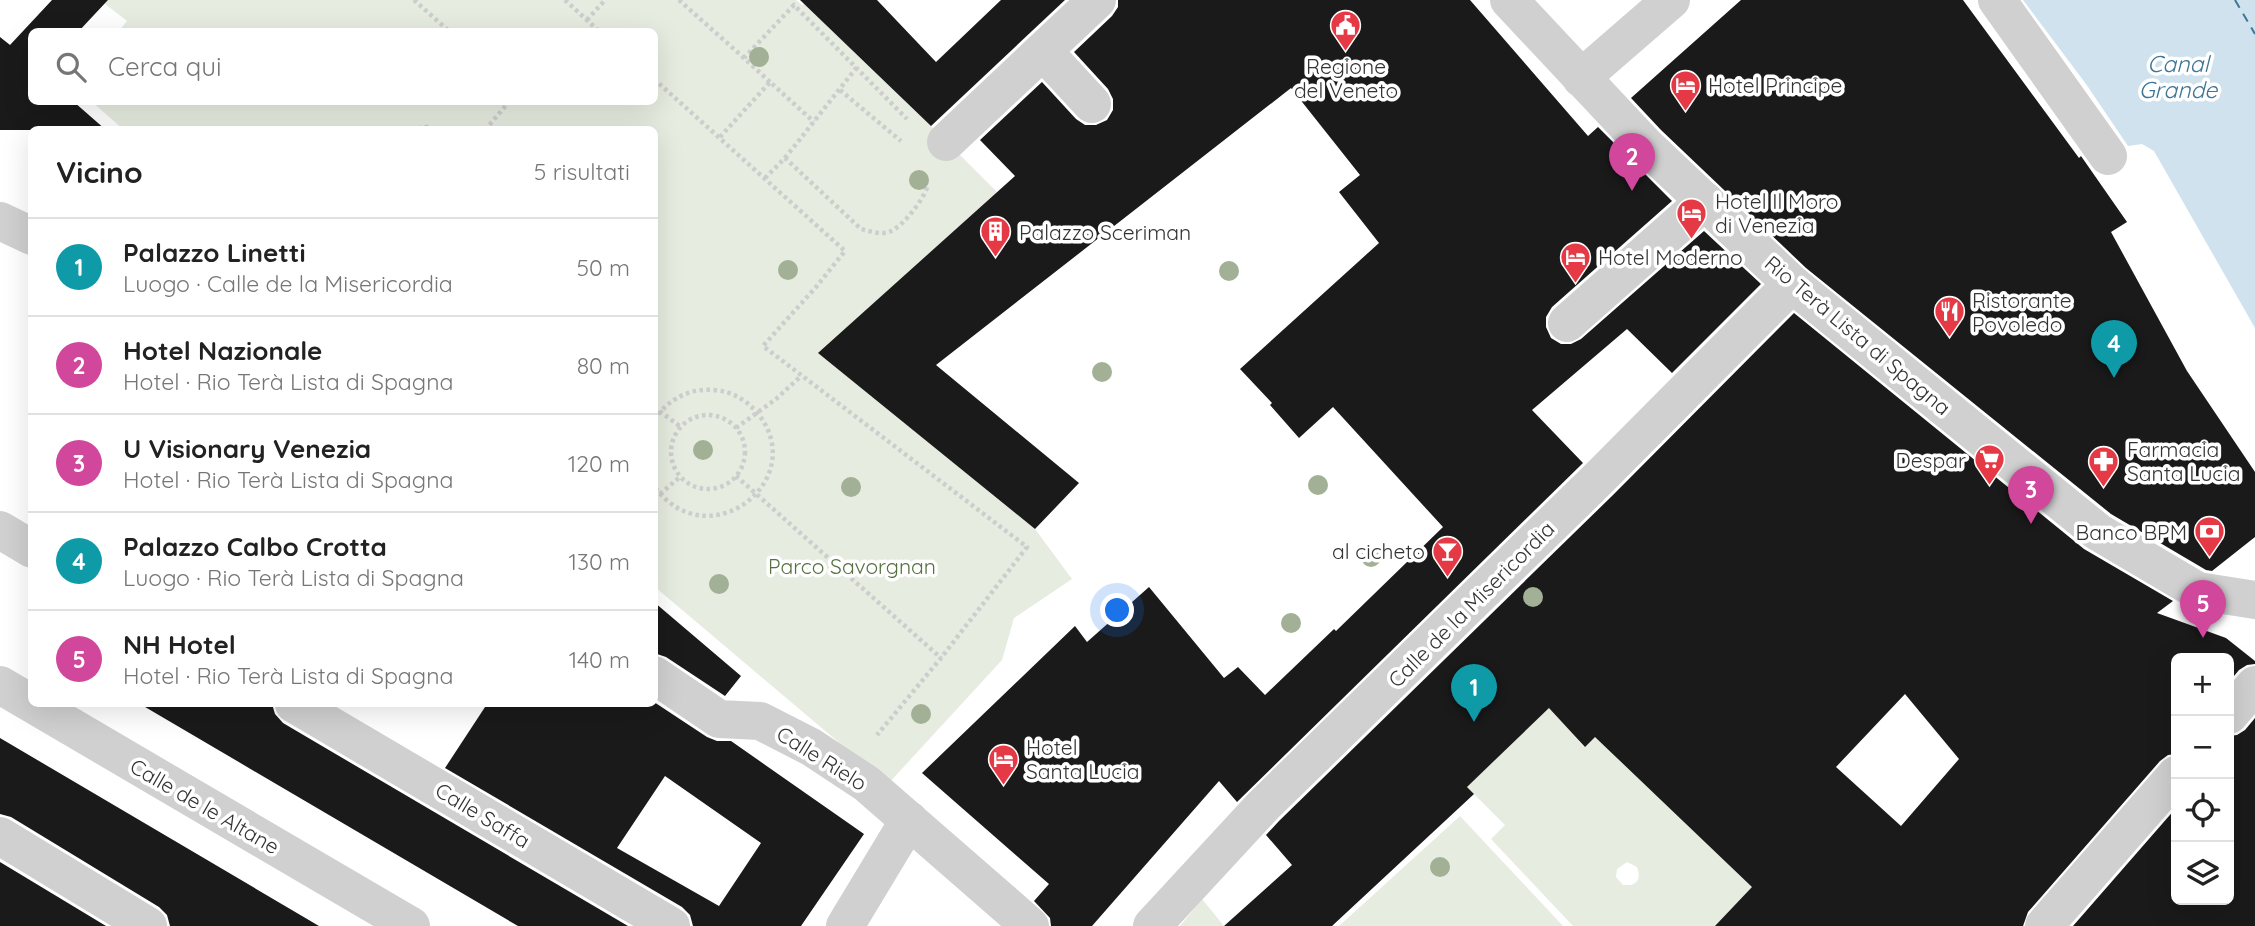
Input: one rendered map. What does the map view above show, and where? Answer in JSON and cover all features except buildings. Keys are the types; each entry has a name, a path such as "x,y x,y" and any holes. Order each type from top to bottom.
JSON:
{"street":[{"path":"928,146 1042,51 1097,0"},
{"path":"1581,78 1671,0"},
{"path":"1997,0 2108,156"},
{"name":"Rio Terà Lista di Spagna","path":"1512,1 1645,145 1792,284 2098,532 2198,592 2255,600"},
{"path":"1042,51 1091,104"},
{"path":"1567,323 1705,201"},
{"path":"0,221 28,234"},
{"name":"Calle de la Misericordia","path":"1152,926 1263,806 1567,509 1792,284"},
{"path":"0,530 28,546"},
{"name":"Calle Rielo","path":"658,678 719,719 760,721 811,747 867,784 1030,926"},
{"name":"Calle de le Altane","path":"0,685 28,701"},
{"path":"2234,709 2255,685"},
{"name":"Calle de le Altane","path":"38,707 411,926"},
{"name":"Calle Saffa","path":"299,707 671,926"},
{"path":"2044,926 2173,779"},
{"path":"845,926 909,820"},
{"path":"0,836 148,926"}],"path":[{"path":"414,0 446,28"},
{"path":"565,0 596,28"},
{"path":"587,20 605,0"},
{"path":"679,0 814,122"},
{"path":"789,0 936,149 840,90"},
{"path":"744,58 794,5"},
{"path":"765,178 785,158 858,67"},
{"path":"720,137 770,82"},
{"path":"658,83 845,251 763,346 1027,547 941,658 874,738"},
{"path":"488,126 506,105"},
{"path":"785,158 861,229 875,233 889,232 899,225 920,202 928,188 928,180"},
{"path":"736,428 802,376"},
{"path":"658,415 667,404 694,391 713,390 733,394 750,404 756,412 767,429 772,447 770,468 757,494 732,511 704,516 683,511 658,491"},
{"path":"660,412 681,427"},
{"path":"705,415 723,418 736,428 744,443 745,455 736,476 722,486 711,488 694,486 681,476 671,454 672,443 681,427 689,420 705,415"},
{"path":"660,494 681,476"},
{"path":"736,476 941,658"}],"green space":[{"name":"Parco Savorgnan","path":"108,0 796,0 804,4 997,192 819,353 1035,529 1072,579 1014,618 1002,660 888,784 658,590 658,126 119,126 95,105 658,105 658,28 121,28 127,21 105,4"},
{"path":"1550,707 1584,747 1606,726 1618,759 1738,873 1791,821 1751,926 1573,926 1491,839 1505,825 1467,787","holes":["1627,862 1637,867 1639,873 1634,884 1623,885 1616,877 1617,869"]},
{"path":"1460,816 1563,926 1339,926"},
{"path":"1202,899 1224,926 1180,926"}],"water":[{"name":"Canal Grande","path":"2023,0 2255,0 2255,328 2154,151 2142,144 2128,146 2086,84"}],"ferry route":[{"path":"2235,0 2255,34"}],"place":[{"name":"Regione del Veneto","path":"1346,53"},
{"name":"Hotel Principe","path":"1685,112"},
{"name":"Hotel Nazionale","path":"1632,191"},
{"name":"Hotel Il Moro di Venezia","path":"1692,240"},
{"name":"Palazzo Sceriman","path":"996,259"},
{"name":"Hotel Moderno","path":"1575,284"},
{"name":"Ristorante Povoledo","path":"1949,339"},
{"name":"Palazzo Calbo Crotta","path":"2114,378"},
{"name":"Despar","path":"1989,487"},
{"name":"Farmacia Santa Lucia","path":"2104,488"},
{"name":"U Visionary Venezia","path":"2031,524"},
{"name":"Banco BPM","path":"2210,559"},
{"name":"al cicheto","path":"1448,578"},
{"name":"NH Hotel","path":"2203,638"},
{"name":"Palazzo Linetti","path":"1474,722"},
{"name":"Hotel Santa Lucia","path":"1003,786"}]}
